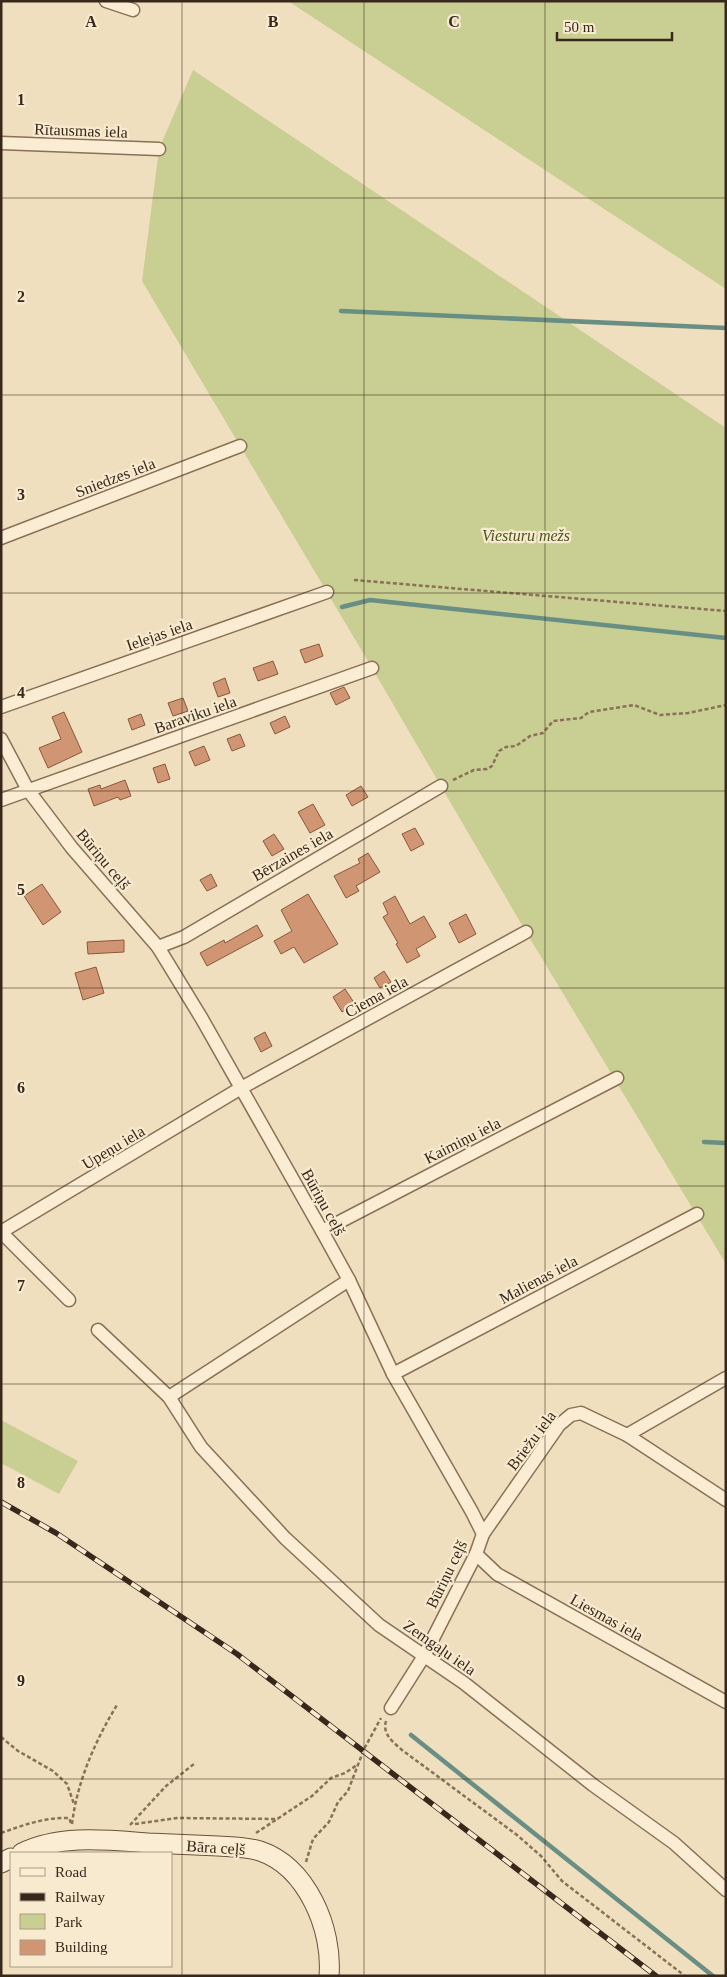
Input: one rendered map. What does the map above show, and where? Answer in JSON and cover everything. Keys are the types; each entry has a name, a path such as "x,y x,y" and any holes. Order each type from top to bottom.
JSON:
{"street":[{"path":"106,1 133,10"},
{"name":"Rītausmas iela","path":"1,143 159,149"},
{"name":"Sniedzes iela","path":"1,538 240,446"},
{"name":"Ielejas iela","path":"1,707 327,592"},
{"name":"Baraviku iela","path":"1,800 372,668"},
{"name":"Būriņu ceļš","path":"1,739 28,790 72,848 158,948 202,1019 349,1280 393,1374 483,1534 476,1554 424,1656 391,1708"},
{"name":"Bērzaines iela","path":"158,948 184,937 441,786"},
{"name":"Ciema iela","path":"241,1088 526,932"},
{"name":"Kaimiņu iela","path":"322,1231 617,1078"},
{"name":"Upeņu iela","path":"2,1232 241,1088"},
{"name":"Malienas iela","path":"393,1374 698,1214"},
{"path":"2,1232 69,1300"},
{"path":"169,1398 349,1280"},
{"name":"Zemgaļu iela","path":"98,1330 169,1398 201,1447 285,1538 379,1625 464,1683 593,1785 674,1843 726,1890"},
{"path":"627,1435 726,1378"},
{"name":"Briežu iela","path":"483,1534 560,1425 571,1415 581,1413 627,1435 726,1500"},
{"name":"Liesmas iela","path":"476,1554 496,1574 726,1702"},
{"name":"Bāra ceļš","path":"24,1852 66,1841 92,1840 259,1850 277,1860 300,1880 317,1906 325,1934 330,1966 329,1976"}],"path":[{"path":"354,580 726,611"},
{"path":"441,786 474,770 487,769 492,766 499,751 506,747 516,746 530,736 543,734 553,721 581,718 589,712 634,704 660,715 688,713 726,706"},
{"path":"1,1833 55,1817 69,1818 72,1826 74,1805 99,1733 117,1705"},
{"path":"300,1880 314,1839 329,1822 338,1802 348,1791 378,1721 391,1708"},
{"path":"391,1708 384,1727 388,1737 402,1750 517,1835 541,1856 562,1881 685,1976"},
{"path":"1,1736 18,1751 53,1771 67,1784 74,1805"},
{"path":"130,1825 166,1786 194,1764"},
{"path":"255,1834 312,1796 331,1778 346,1773 358,1765"},
{"path":"123,1826 178,1818 279,1819"}],"green space":[{"path":"288,1 726,1 726,289"},
{"name":"Viesturu mežs","path":"193,70 726,428 726,1264 526,932 142,281 159,149"},
{"path":"1,1420 78,1461 59,1494 1,1463"}],"building":[{"path":"319,644 323,656 305,663 300,650"},
{"path":"273,661 278,674 258,681 253,668"},
{"path":"225,678 230,693 218,697 213,683"},
{"path":"344,687 350,698 336,705 330,693"},
{"path":"183,698 188,711 173,716 168,703"},
{"path":"64,712 82,752 48,768 39,748 61,739 52,717"},
{"path":"141,714 145,725 132,730 128,719"},
{"path":"285,716 290,727 275,734 270,723"},
{"path":"240,734 245,746 232,751 227,739"},
{"path":"204,746 210,760 195,766 189,752"},
{"path":"165,764 170,779 158,783 153,768"},
{"path":"125,780 131,796 120,800 118,797 94,806 88,789 100,785 101,789"},
{"path":"361,786 368,797 352,806 346,795"},
{"path":"313,804 325,825 310,833 298,812"},
{"path":"415,828 424,844 411,851 402,834"},
{"path":"274,834 284,849 272,856 263,841"},
{"path":"368,853 380,872 356,886 359,891 346,898 334,876 360,863 358,859"},
{"path":"211,874 217,886 207,891 200,880"},
{"path":"42,884 61,912 43,925 24,896"},
{"path":"308,894 338,944 304,963 294,947 281,954 274,941 292,931 281,910"},
{"path":"395,896 410,924 424,916 436,937 416,949 420,956 407,963 383,917 388,914 383,903"},
{"path":"466,914 476,934 459,943 449,923"},
{"path":"257,925 263,936 207,966 200,953 224,940 225,943"},
{"path":"124,940 124,952 88,954 87,942"},
{"path":"96,967 104,993 83,1000 75,973"},
{"path":"384,971 391,982 380,988 374,978"},
{"path":"345,989 355,1004 342,1012 333,997"},
{"path":"265,1032 272,1046 261,1052 254,1038"}],"waterway":[{"path":"341,311 726,328"},
{"path":"342,607 370,600 726,638"},
{"path":"704,1142 726,1143"},
{"path":"411,1735 713,1976"}],"railway":[{"path":"1,1502 56,1533 237,1654 656,1976"}]}
